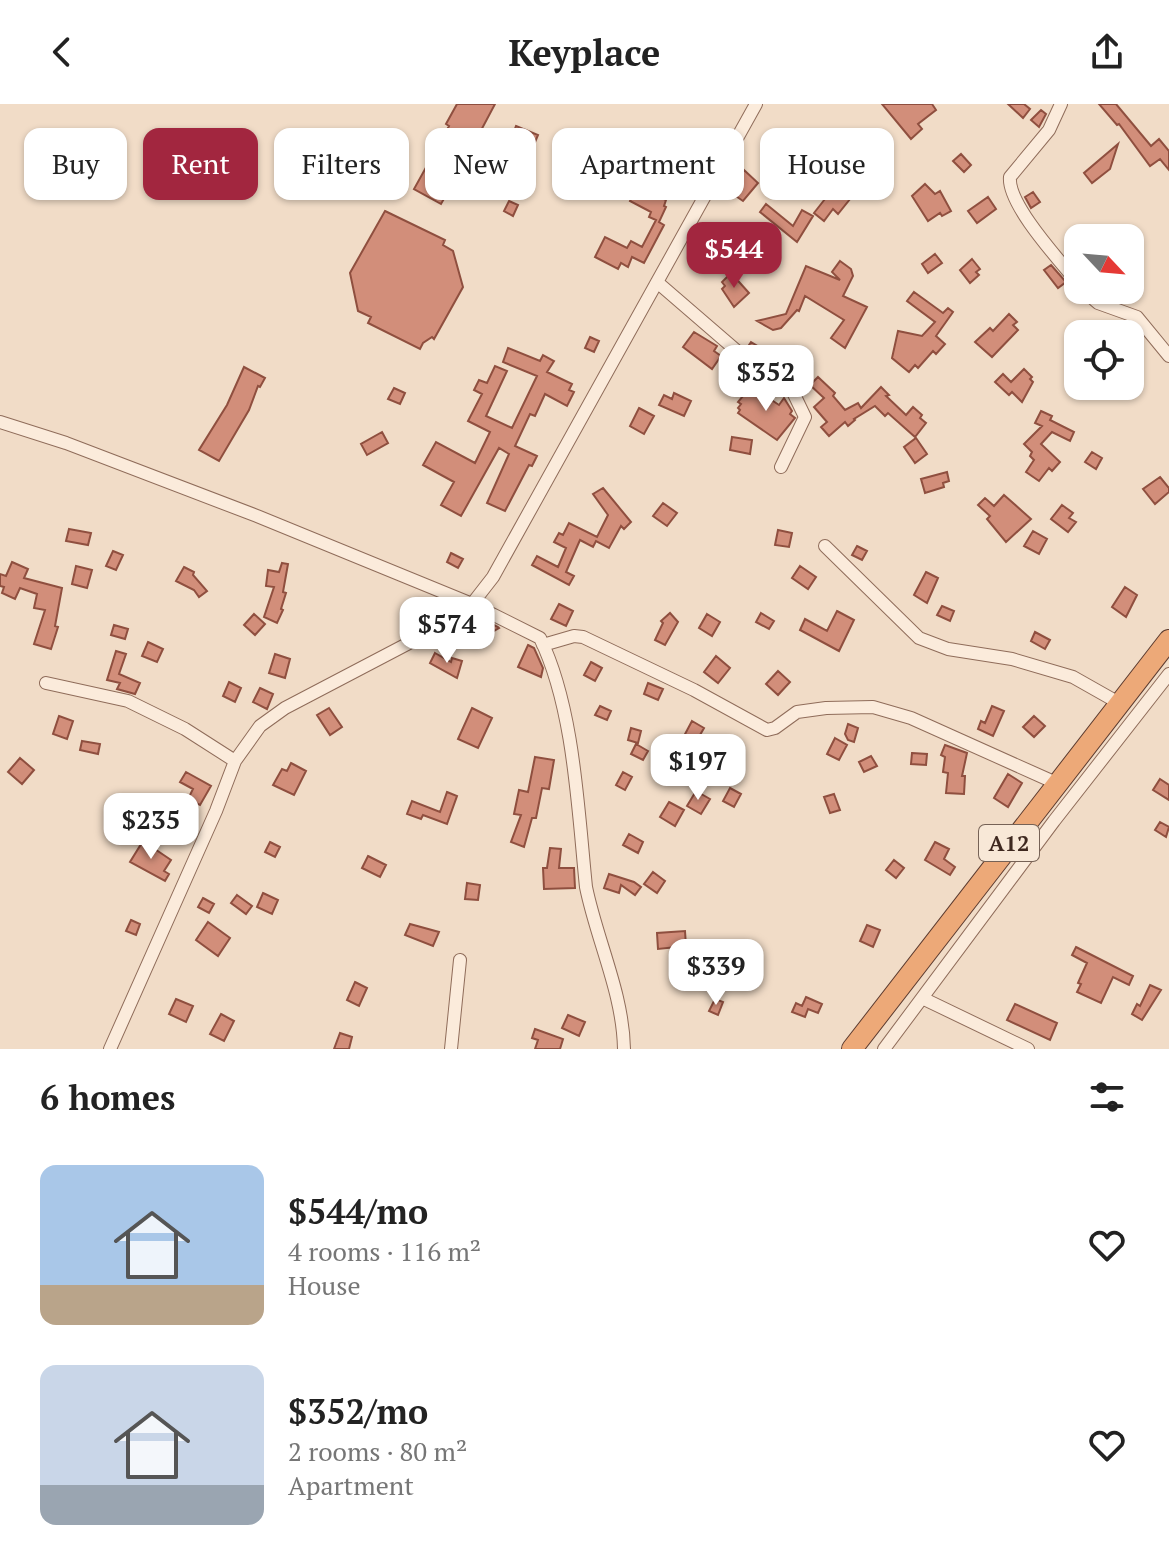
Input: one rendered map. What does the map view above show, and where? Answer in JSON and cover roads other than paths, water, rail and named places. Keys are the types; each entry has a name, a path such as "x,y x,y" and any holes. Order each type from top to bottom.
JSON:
{"highway":[{"name":"A12","path":"852,1049 1169,640"}],"street":[{"path":"110,1049 216,811 235,761 260,726 285,708 400,650 472,604 493,577 756,104"},
{"path":"1061,104 1049,130 1010,177 1009,185 1017,203 1064,265"},
{"path":"657,282 752,364 791,388 805,417 781,467"},
{"path":"1101,304 1137,317 1169,356"},
{"path":"0,422 66,443 257,516 472,604 540,638 552,667 563,714 586,887 610,966 624,1049"},
{"path":"825,546 919,638 948,649 1012,659 1073,677 1119,703"},
{"path":"543,645 574,636 583,637 694,690 767,730 775,728 797,712 873,707 911,718 1056,783"},
{"path":"884,1049 1054,821 1169,674"},
{"path":"46,683 128,701 185,729 235,761"},
{"path":"451,1049 460,960"},
{"path":"922,998 1028,1049"}]}
